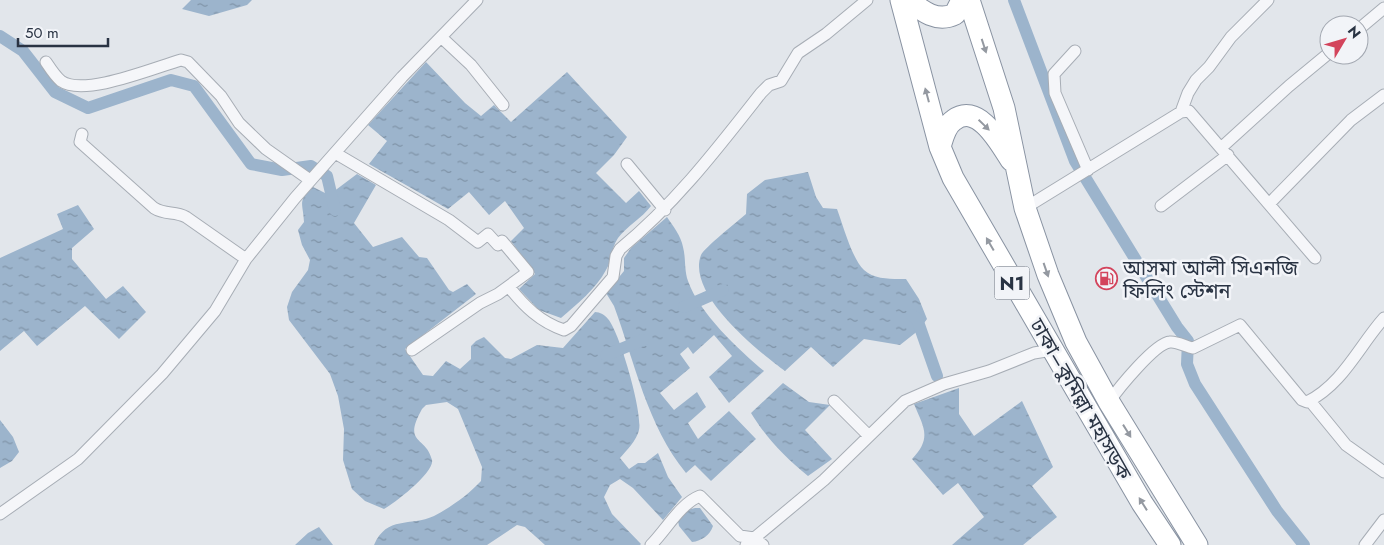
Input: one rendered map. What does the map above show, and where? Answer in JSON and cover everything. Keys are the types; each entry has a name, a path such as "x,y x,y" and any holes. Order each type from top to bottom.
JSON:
{"highway":[{"name":"ঢাকা–কুমিল্লা মহাসড়ক","path":"901,0 940,147 952,178 1142,503 1170,545"},
{"path":"908,0 922,10 942,18 955,14 962,0"},
{"name":"ঢাকা–কুমিল্লা মহাসড়ক","path":"969,0 1004,108 1025,208 1048,275 1076,342 1109,402 1197,545"},
{"path":"940,147 945,130 950,123 963,115 969,115 977,118 989,130 1017,170"}],"street":[{"path":"0,514 78,459 140,397 215,311 246,260 310,180 402,77 477,0"},
{"path":"509,287 532,312 551,326 564,330 572,326 612,278 616,256 620,249 665,210 761,93 769,85 781,81 798,53 826,34 866,0"},
{"path":"1181,112 1188,93 1196,80 1209,67 1231,37 1268,0"},
{"path":"1369,21 1384,8"},
{"path":"441,37 472,65 503,105"},
{"path":"1075,50 1054,74 1056,93 1088,170"},
{"path":"46,62 60,80 76,87 97,86 181,60 188,62 220,96 246,130 266,149 310,180"},
{"path":"1161,206 1225,151 1289,86 1319,61"},
{"path":"1269,204 1351,120 1384,95"},
{"path":"1025,208 1181,112 1190,111 1315,258"},
{"path":"82,134 80,142 154,208 162,214 180,214 186,217 246,260"},
{"path":"335,153 449,220 478,242 488,234 498,245 502,241 528,272 509,287 480,303 412,350"},
{"path":"627,164 665,210"},
{"path":"1109,402 1127,377 1164,345 1173,342 1193,348 1240,325 1302,400 1307,402 1349,367 1372,331 1384,318"},
{"path":"650,545 663,533 684,506 692,499 700,496 740,536 754,543 824,480 905,401 925,391 1034,353 1052,350"},
{"path":"834,401 868,435"},
{"path":"1310,401 1346,445 1384,472"},
{"path":"1365,545 1384,520"}],"water":[{"path":"191,0 252,0 247,5 209,16 182,9"},
{"path":"426,62 465,103 481,116 494,105 511,122 567,72 627,137 614,155 596,173 626,203 639,191 651,206 618,238 608,266 597,284 561,318 539,310 519,289 535,274 511,241 524,228 505,201 489,215 469,192 448,209 369,164 387,141 368,125"},
{"path":"808,172 816,197 823,208 837,209 852,250 864,270 873,276 906,279 919,299 927,319 919,330 900,345 864,339 833,367 811,347 785,371 758,350 727,320 714,304 704,287 699,270 703,252 746,214 747,194 765,180"},
{"path":"357,174 376,185 354,223 373,247 402,237 419,257 427,258 449,290 453,292 467,284 476,294 405,349 423,375 433,376 446,361 460,369 471,359 471,346 484,337 505,358 511,359 537,345 563,348 595,312 602,314 608,319 613,327 630,373 638,407 639,430 636,438 620,458 629,469 638,463 645,463 658,453 668,477 682,497 663,520 633,488 620,479 610,485 604,497 612,514 640,545 545,545 525,527 517,525 487,545 374,545 385,529 400,523 425,519 447,509 481,481 482,467 458,409 447,402 426,405 416,421 414,429 417,439 429,452 432,460 427,472 421,479 384,509 365,501 352,489 343,460 344,429 338,396 330,374 289,320 287,307 292,292 308,270 310,260 302,245 298,230 304,222 303,199 313,187 329,195"},
{"path":"78,205 94,229 72,248 72,259 106,299 123,286 146,312 119,339 85,306 37,346 24,331 0,351 0,258 63,229 57,214"},
{"path":"667,217 680,239 684,251 688,281 701,306 732,342 764,371 729,403 709,377 732,356 714,335 693,354 688,347 680,354 690,368 660,393 674,410 697,392 706,407 688,423 698,439 729,411 756,439 711,481 695,465 686,473 661,435 643,393 614,306 606,293 624,271 624,258 631,248"},
{"path":"783,383 809,402 830,405 805,430 832,459 808,476 777,447 751,413"},
{"path":"959,388 959,414 974,436 1022,401 1053,467 1032,486 1057,517 1023,545 952,545 984,517 958,483 943,495 912,459 918,452 924,439 923,426 914,404"},
{"path":"0,420 13,437 19,452 12,461 0,468"},
{"path":"700,508 713,526 705,537 692,542 679,526 678,521 687,510"},
{"path":"319,527 333,545 295,545 308,533"}],"waterway":[{"path":"1014,0 1075,161 1177,327 1188,341 1187,364 1195,384 1277,511 1304,545"},
{"path":"0,36 23,51 55,92 88,108 171,80 194,86 251,164 282,170 311,166 327,176 335,210"},
{"path":"684,307 723,290"},
{"path":"912,315 917,319 937,376"},
{"path":"606,355 643,340"}],"place":[{"name":"আসমা আলী সিএনজি ফিলিং স্টেশন","path":"1107,279"}]}
